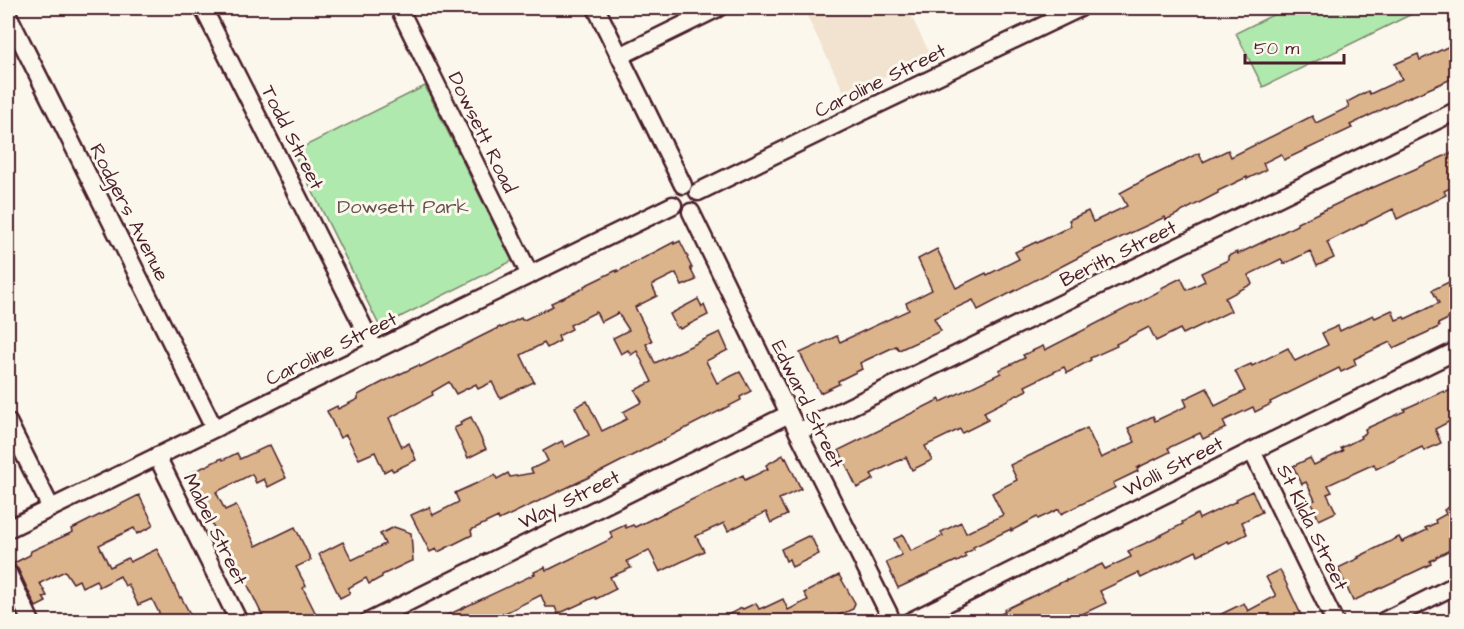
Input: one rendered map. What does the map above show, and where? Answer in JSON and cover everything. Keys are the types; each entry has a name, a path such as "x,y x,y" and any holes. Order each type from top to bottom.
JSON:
{"street":[{"name":"Todd Street","path":"203,8 375,350"},
{"name":"Dowsett Road","path":"399,8 530,274"},
{"path":"596,8 690,189 699,196 698,206 691,212 681,212 673,205 673,193 679,187 690,189"},
{"path":"620,56 718,8"},
{"name":"Caroline Street","path":"690,189 864,111 1080,8"},
{"name":"Rodgers Avenue","path":"8,15 214,428"},
{"name":"Berith Street","path":"798,432 1456,111"},
{"name":"Caroline Street","path":"8,529 673,205"},
{"name":"Edward Street","path":"691,212 798,432 884,618"},
{"name":"Wolli Street","path":"907,621 1456,351"},
{"name":"Way Street","path":"368,621 789,414"},
{"path":"8,422 51,508"},
{"name":"St Kilda Street","path":"1252,451 1335,621"},
{"name":"Mabel Street","path":"157,456 238,621"},
{"path":"8,573 31,621"},
{"path":"1382,621 1456,585"},
{"path":"884,618 897,614 907,621"}],"shaded area":[{"path":"803,8 907,8 930,54 846,96"}],"green space":[{"path":"1287,8 1424,8 1263,87 1236,33"},
{"name":"Dowsett Park","path":"425,86 512,261 380,327 293,152"}],"building":[{"path":"1456,43 1456,77 1410,96 1350,125 1352,128 1284,160 1281,154 1263,163 1266,170 1218,191 1166,220 1165,217 1085,254 978,310 973,300 934,318 941,331 899,350 896,346 860,363 862,369 820,393 800,353 837,336 840,342 909,310 906,303 932,290 918,259 937,249 956,288 1019,259 1015,252 1071,226 1069,220 1088,211 1093,222 1127,206 1120,193 1199,153 1203,162 1228,150 1231,157 1312,116 1316,123 1349,107 1347,102 1368,91 1370,94 1402,79 1395,64 1418,54 1420,60"},
{"path":"1456,151 1456,185 1444,191 1446,195 1397,219 1393,209 1327,242 1334,258 1317,266 1310,251 1284,264 1281,259 1248,275 1252,284 1225,298 1231,311 1183,334 1180,329 1156,341 1149,327 1116,344 1117,346 1090,358 1091,360 1067,373 1064,367 1025,386 1027,390 984,412 988,420 962,433 960,429 925,446 932,460 912,470 906,457 871,474 874,479 857,488 839,450 940,399 941,402 1001,373 999,370 1025,358 1023,355 1043,346 1045,350 1181,278 1187,290 1205,281 1201,273 1228,260 1228,256 1237,252 1238,254 1372,187"},
{"path":"680,241 696,280 682,286 676,273 652,285 657,296 635,307 652,341 646,344 655,363 720,332 728,350 706,361 717,383 740,372 751,391 740,397 741,400 604,470 499,520 498,517 471,530 472,535 438,552 436,549 430,552 411,515 429,507 433,515 459,502 455,493 495,475 497,479 508,473 510,477 533,473 531,469 548,461 543,451 562,441 565,447 589,435 575,407 587,401 602,431 627,419 623,412 642,402 635,390 652,382 637,351 631,355 628,350 621,354 613,338 629,330 618,313 601,322 596,312 570,325 572,329 558,336 560,341 547,348 544,343 521,355 534,382 500,398 492,382 478,389 476,384 456,394 449,382 432,392 433,395 389,418 402,447 409,443 416,460 393,471 391,468 384,472 375,452 359,459 346,435 340,438 327,411 337,406 338,409 385,381 419,365 420,367 500,327 521,318 524,320 553,306 551,303 584,286"},
{"path":"1451,281 1456,293 1456,315 1438,324 1439,327 1393,348 1390,342 1354,359 1356,365 1341,372 1339,368 1270,402 1271,404 1255,412 1253,407 1223,421 1226,428 1203,439 1200,433 1168,448 1170,452 1113,483 1115,488 1061,514 1059,509 1038,519 1037,517 973,547 974,549 964,554 966,557 957,562 898,588 886,562 902,555 894,539 903,535 911,551 943,536 941,532 961,522 966,533 1003,515 992,493 1017,480 1010,465 1087,428 1101,458 1135,442 1128,428 1153,416 1155,421 1187,406 1184,399 1207,388 1215,406 1245,391 1235,371 1251,364 1252,366 1288,348 1295,361 1328,345 1322,333 1338,326 1340,331 1373,315 1375,318 1392,310 1396,320 1404,317 1405,319 1439,303 1432,290"},
{"path":"698,299 702,307 704,305 708,315 680,329 677,328 670,314"},
{"path":"1456,387 1456,418 1435,429 1441,443 1424,451 1422,447 1376,469 1374,464 1328,485 1332,492 1327,494 1336,512 1319,520 1311,502 1315,500 1306,482 1302,484 1293,466 1310,458 1314,465 1343,451 1341,448 1366,433 1365,429 1405,411 1404,409"},
{"path":"471,417 486,449 468,458 454,428"},
{"path":"270,445 286,478 268,487 264,479 256,483 252,474 216,492 225,510 236,505 256,546 295,527 311,560 296,567 306,586 303,588 318,618 310,621 265,621 232,552 229,553 226,546 224,547 187,475 222,458 223,460 237,453 240,459"},
{"path":"783,455 801,489 779,499 787,515 771,523 766,512 728,531 724,523 696,536 704,551 660,572 649,550 627,561 631,568 610,577 616,589 558,614 555,607 546,607 541,595 495,618 497,621 435,621 535,574 534,572 545,567 546,570 550,569 613,538 610,532 625,525 626,528 633,525 635,527 743,475 745,480 768,469 766,465"},
{"path":"1252,491 1262,512 1242,522 1247,534 1198,555 1196,551 1141,578 1138,573 1100,591 1106,603 1082,614 1086,621 1066,621 1062,614 1047,621 986,621 1005,612 1004,610 1102,564 1105,569 1131,557 1128,551 1157,538 1197,514 1199,519 1237,501 1236,499"},
{"path":"139,495 153,523 151,527 137,534 134,528 99,545 110,567 128,558 130,562 157,549 191,616 180,621 163,621 152,599 138,605 128,584 125,586 120,576 99,587 96,580 82,587 79,580 73,583 65,571 40,583 47,596 43,597 46,602 36,607 18,569 12,564 30,555 31,551 73,532 72,529"},
{"path":"1456,503 1456,547 1430,561 1431,564 1353,601 1338,568 1399,537 1402,542 1427,530 1425,528 1436,523 1435,520 1446,514 1444,510"},
{"path":"394,527 411,533 413,561 382,575 369,584 366,578 348,588 350,593 340,598 319,554 343,542 352,560 385,544 380,534"},
{"path":"811,536 819,554 792,567 789,559 786,561 781,549"},
{"path":"1280,570 1304,621 1207,621 1244,603 1248,611 1276,596 1266,577"},
{"path":"839,575 855,603 853,609 826,621 715,621 756,603 759,609 783,599 788,610 808,600 804,593"}]}
